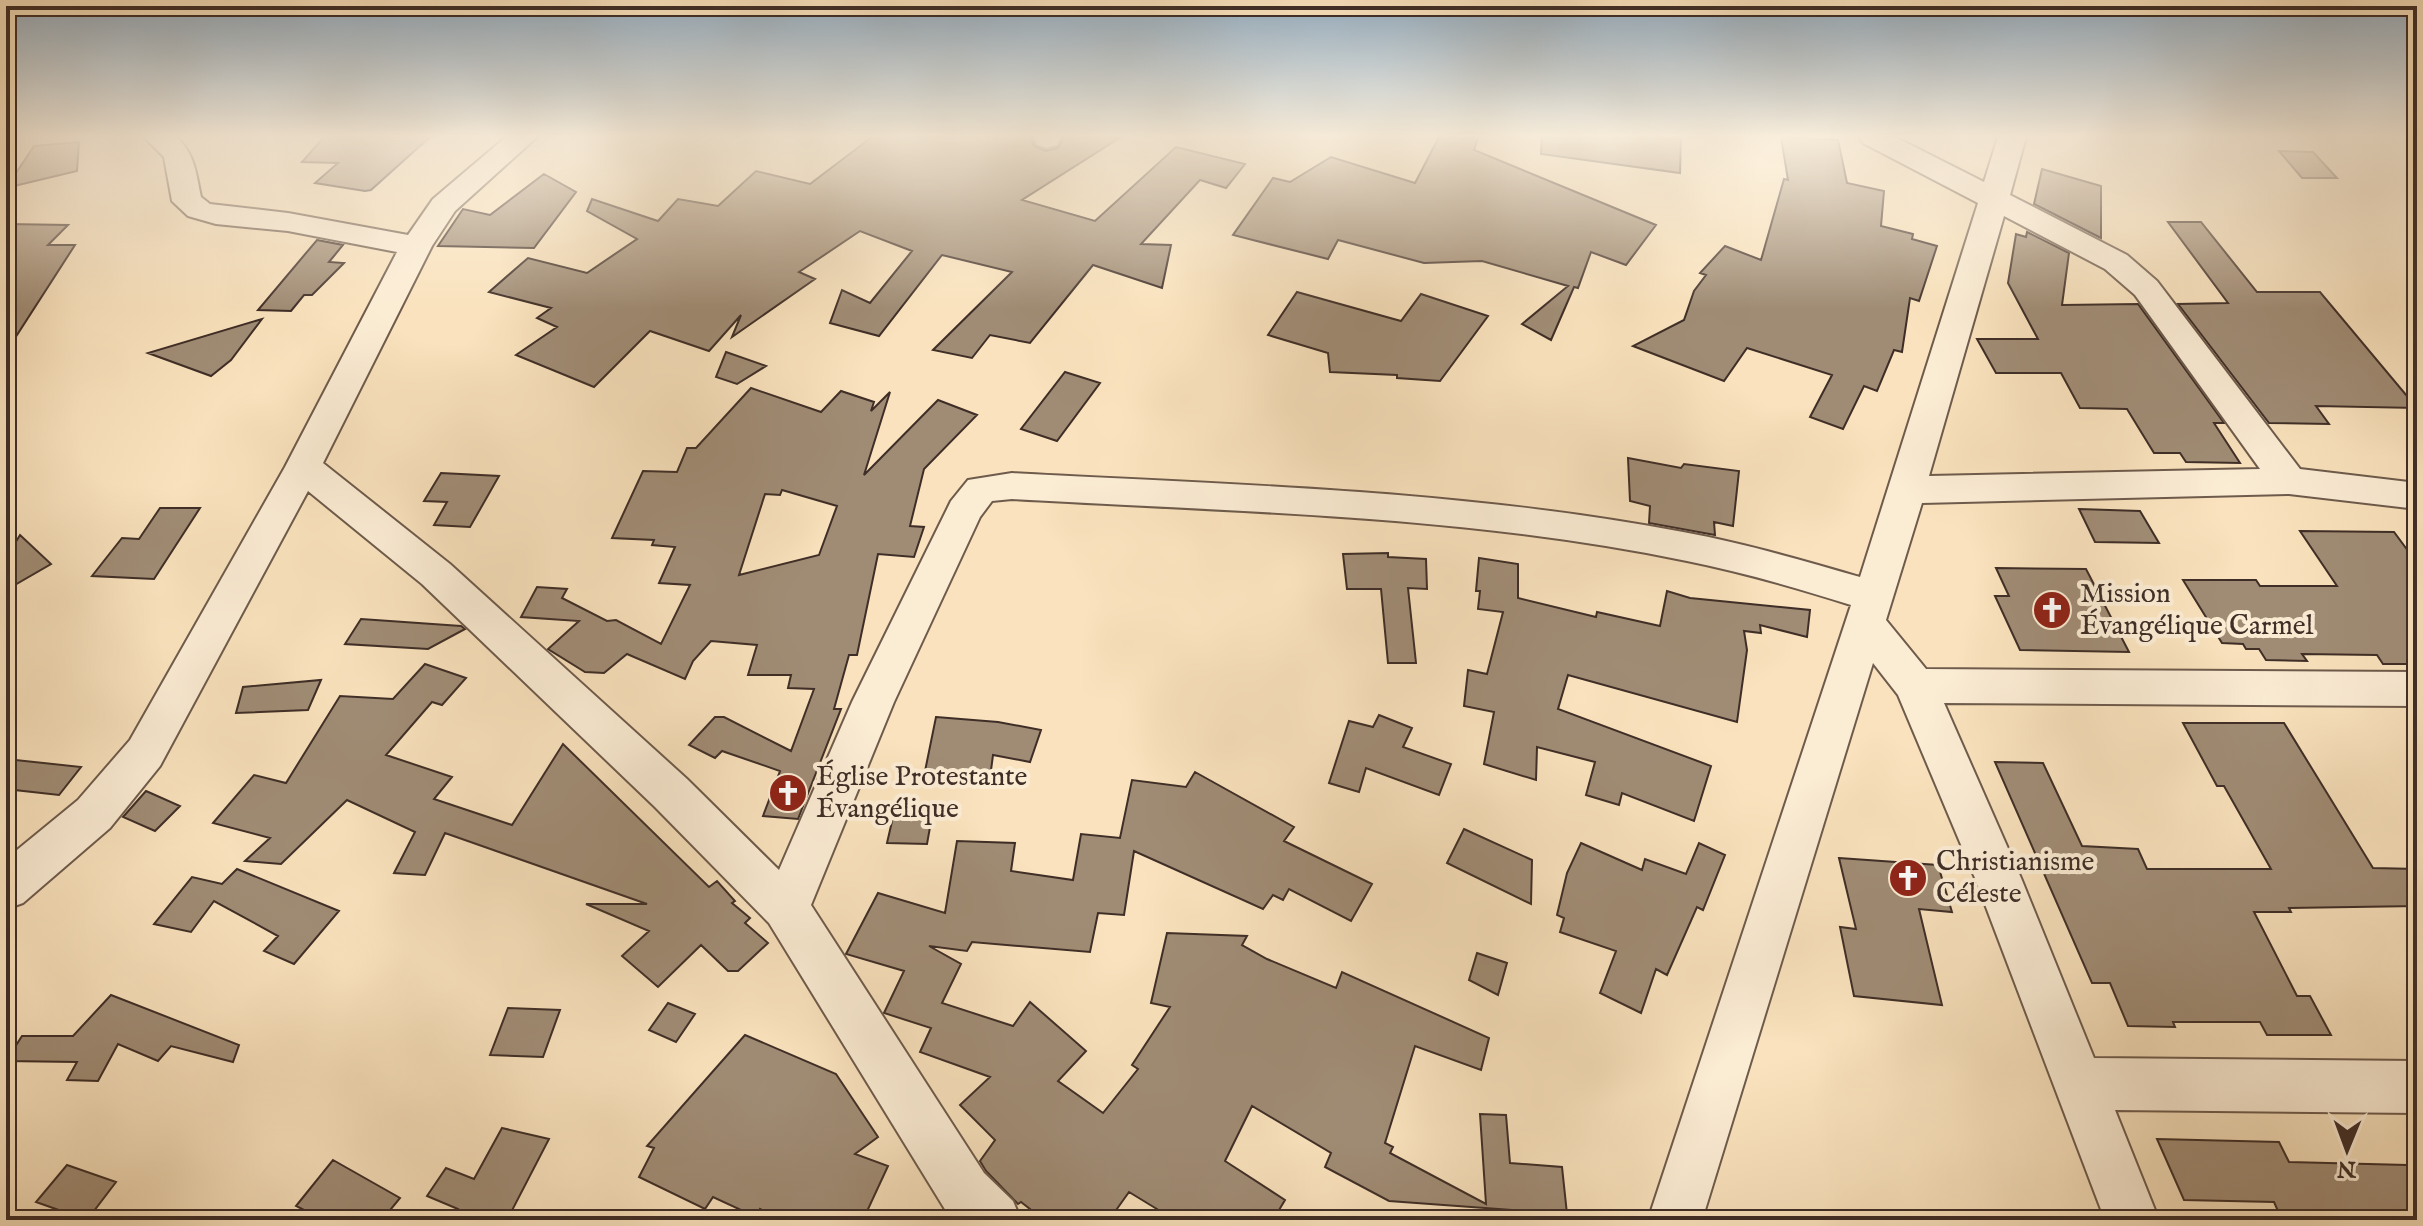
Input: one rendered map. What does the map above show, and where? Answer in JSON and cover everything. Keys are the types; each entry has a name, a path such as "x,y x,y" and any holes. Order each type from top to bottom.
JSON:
{"street":[{"path":"186,194 187,201 199,210 216,215 288,222 416,246"},
{"path":"6,888 94,814 145,753 303,467 416,246 444,205 457,194"},
{"path":"1984,194 2116,262 2133,275 2289,481"},
{"path":"1675,1220 1907,490 1994,194"},
{"path":"303,467 436,574 671,793 786,908 965,1192 994,1220"},
{"path":"1907,490 2289,481 2417,496"},
{"path":"786,908 873,702 964,511 981,489 1012,486 1388,508 1559,526 1658,541 1756,562 1869,610 1915,686 1998,878 2132,1220"},
{"path":"1915,686 2417,689"},
{"path":"2077,1084 2417,1087"}],"building":[{"path":"517,194 574,194 534,248 438,246 463,209 490,215"},
{"path":"731,194 1031,194 1022,200 1095,221 1124,194 1187,194 1141,244 1171,245 1162,288 1093,265 1030,343 990,335 972,358 933,350 1012,272 942,255 879,336 830,323 842,290 870,303 912,251 860,231 799,272 815,279 732,337 741,315 709,351 650,331 594,387 516,355 557,327 537,318 551,308 489,292 528,258 587,273 637,239 587,211 592,199 658,221 678,199 718,206"},
{"path":"1262,194 1581,194 1656,225 1626,265 1591,252 1578,288 1574,287 1551,340 1522,324 1568,286 1482,261 1424,263 1338,240 1328,259 1233,235"},
{"path":"1780,194 1884,194 1881,226 1913,234 1912,239 1937,246 1919,301 1910,298 1902,352 1894,350 1877,391 1864,386 1843,429 1810,417 1832,375 1747,348 1724,381 1633,346 1684,320 1694,291 1706,275 1700,273 1725,246 1761,260"},
{"path":"2036,194 2101,194 2101,238 2034,204"},
{"path":"2168,222 2201,222 2257,292 2320,292 2417,408 2316,406 2329,424 2269,423 2178,304 2228,303"},
{"path":"6,224 68,225 48,245 75,245 6,352"},
{"path":"2027,232 2069,253 2062,305 2138,304 2224,423 2214,423 2240,463 2186,462 2180,453 2154,453 2127,409 2080,408 2061,373 1996,373 1977,339 2038,339 2008,283 2016,234 2026,237"},
{"path":"317,240 343,245 329,262 344,263 312,295 304,295 291,311 258,310"},
{"path":"1297,292 1401,321 1421,294 1488,316 1440,381 1397,378 1397,375 1330,372 1328,353 1268,335"},
{"path":"262,319 231,360 211,376 148,353"},
{"path":"726,352 766,366 737,384 716,377"},
{"path":"1065,372 1100,383 1057,441 1021,429"},
{"path":"751,388 821,412 841,391 874,402 871,411 890,392 864,475 938,400 977,415 924,469 910,526 924,527 914,557 878,554 857,655 849,655 834,709 841,709 798,819 763,816 780,771 722,751 715,758 689,745 715,717 724,717 791,751 814,689 788,688 791,675 748,675 757,645 711,641 693,661 685,679 627,654 604,673 585,672 548,649 579,621 521,617 537,587 567,589 562,598 607,621 616,620 661,644 690,585 659,583 675,547 652,545 654,540 612,538 643,471 677,472 687,448 696,448","holes":["782,490 837,506 819,555 739,575 765,494 780,495"]},
{"path":"1628,458 1681,468 1684,464 1739,471 1733,526 1714,522 1715,535 1649,523 1650,506 1630,501"},
{"path":"441,473 499,476 470,527 434,525 447,502 424,501"},
{"path":"160,508 200,508 154,579 92,576 122,538 139,539"},
{"path":"2079,509 2140,511 2159,543 2095,542"},
{"path":"2300,531 2394,532 2417,563 2417,664 2383,664 2377,655 2302,654 2307,661 2266,660 2259,649 2222,643 2183,580 2256,580 2260,586 2337,586"},
{"path":"20,535 51,564 6,590 6,558"},
{"path":"1388,553 1388,557 1426,559 1427,589 1408,588 1416,663 1388,663 1381,589 1347,589 1343,554"},
{"path":"1479,558 1518,564 1518,598 1596,617 1597,612 1660,626 1667,591 1690,598 1810,610 1807,637 1760,625 1761,633 1744,631 1747,650 1737,722 1568,675 1558,709 1711,766 1694,821 1622,793 1619,805 1586,795 1595,762 1537,747 1536,780 1484,764 1494,712 1464,706 1468,670 1487,674 1503,612 1478,609"},
{"path":"1996,568 2086,569 2129,652 2020,650 1995,596 2009,596"},
{"path":"361,619 461,626 465,629 428,649 345,644"},
{"path":"425,664 466,678 442,705 432,702 386,755 452,777 434,799 512,825 563,744 709,887 717,881 735,901 732,903 750,918 745,923 768,943 738,971 728,971 701,945 658,987 622,956 649,931 586,904 647,904 445,833 425,875 394,873 415,832 347,800 281,864 245,861 270,838 213,823 254,775 286,783 340,696 393,699"},
{"path":"321,680 308,710 236,713 243,687"},
{"path":"1379,715 1412,728 1403,747 1451,764 1439,795 1366,768 1359,792 1329,783 1349,721 1373,727"},
{"path":"936,717 998,722 1041,730 1030,762 993,755 990,778 924,776"},
{"path":"2183,723 2284,723 2373,868 2417,869 2417,906 2289,908 2291,912 2254,912 2297,996 2310,996 2331,1035 2267,1035 2260,1022 2173,1022 2175,1027 2128,1026 2110,983 2092,983 1995,762 2043,763 2082,846 2138,849 2147,869 2271,869 2224,786 2217,786"},
{"path":"6,759 81,767 59,795 6,789"},
{"path":"1195,772 1294,827 1284,841 1372,884 1351,921 1289,889 1283,900 1273,895 1263,909 1134,851 1124,915 1098,913 1090,952 972,942 967,951 929,946 961,964 942,1003 1013,1026 1030,1002 1086,1051 1058,1081 1103,1113 1138,1069 1132,1065 1170,1007 1151,1003 1167,933 1247,936 1242,945 1267,959 1336,988 1342,972 1489,1038 1481,1070 1415,1046 1385,1143 1393,1147 1390,1153 1486,1204 1480,1114 1506,1115 1510,1163 1562,1167 1567,1214 1389,1201 1325,1167 1331,1153 1252,1106 1225,1161 1285,1200 1273,1220 1175,1220 1129,1192 1109,1220 1044,1220 1021,1202 1018,1204 986,1171 980,1161 995,1140 960,1105 990,1077 920,1052 931,1028 884,1013 904,971 846,954 878,893 945,913 957,841 1015,843 1011,871 1073,880 1081,834 1120,838 1132,780 1186,787"},
{"path":"146,791 180,806 155,831 123,817"},
{"path":"896,804 934,805 927,844 887,843"},
{"path":"1464,829 1532,860 1531,904 1447,863"},
{"path":"1581,843 1642,870 1645,859 1686,874 1699,843 1725,855 1703,910 1697,907 1667,975 1656,969 1641,1013 1600,993 1616,951 1560,932 1564,918 1557,915 1567,873"},
{"path":"1839,858 1938,865 1952,912 1919,909 1942,1005 1854,996 1840,927 1856,929"},
{"path":"237,869 339,911 294,964 264,951 278,936 214,901 191,932 154,924 192,877 222,884"},
{"path":"1477,953 1507,963 1498,995 1469,980"},
{"path":"111,995 239,1045 233,1062 171,1046 158,1061 118,1044 98,1081 67,1080 77,1062 6,1061 22,1036 73,1036"},
{"path":"668,1003 695,1014 676,1042 649,1030"},
{"path":"508,1008 560,1010 543,1057 490,1055"},
{"path":"745,1035 836,1074 878,1137 855,1154 888,1166 863,1220 780,1220 760,1209 756,1217 713,1197 705,1209 639,1177 654,1148 647,1146"},
{"path":"502,1128 549,1139 507,1220 451,1220 458,1209 427,1196 446,1168 474,1179"},
{"path":"2157,1139 2279,1142 2289,1162 2407,1165 2417,1185 2417,1220 2282,1220 2274,1202 2184,1200"},
{"path":"333,1160 400,1198 382,1220 324,1220 296,1206"},
{"path":"67,1165 116,1182 87,1220 36,1202"}],"place":[{"name":"Mission Évangélique Carmel","path":"2052,610"},
{"name":"Église Protestante Évangélique","path":"788,793"},
{"name":"Christianisme Céleste","path":"1908,878"}]}
